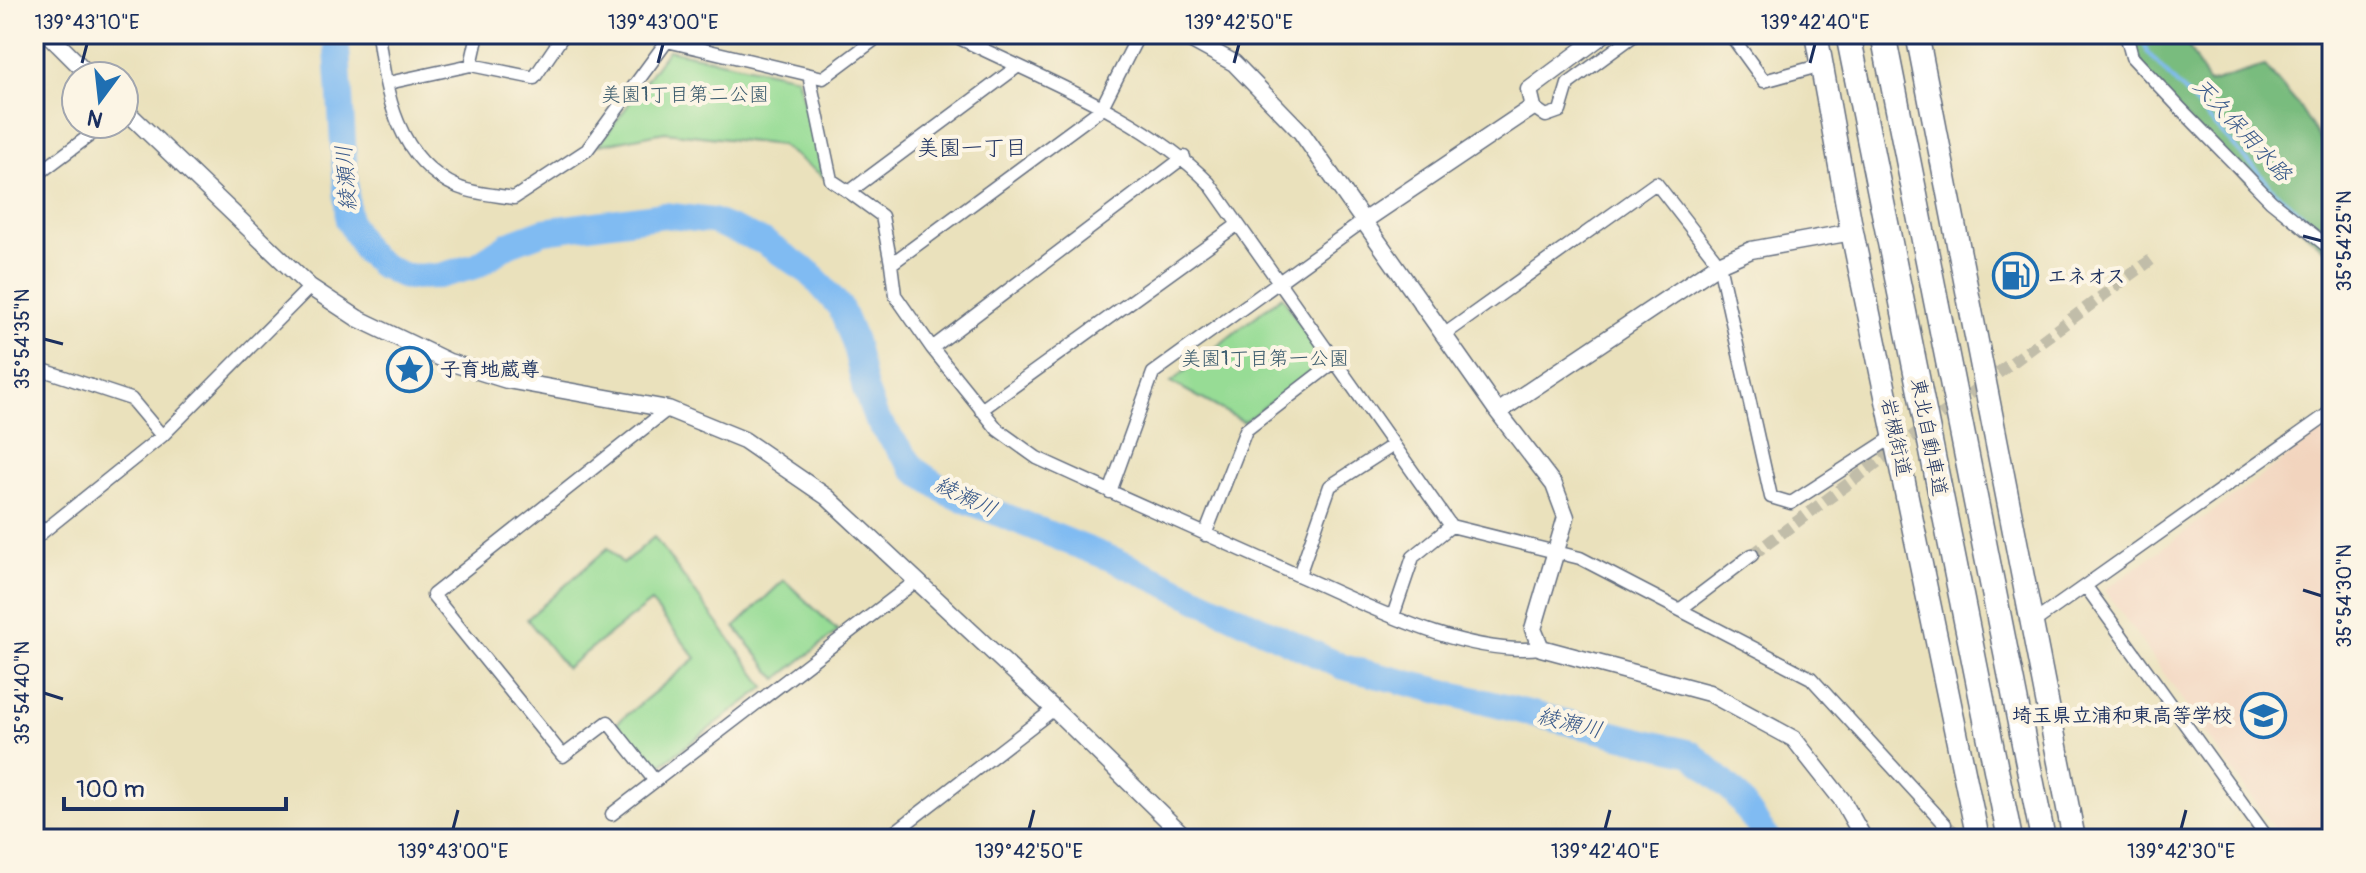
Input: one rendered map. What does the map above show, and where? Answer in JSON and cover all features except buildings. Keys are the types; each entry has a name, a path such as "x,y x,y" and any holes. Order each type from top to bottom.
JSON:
{"highway":[{"name":"岩槻街道","path":"1816,34 1852,232 1896,435 1974,839"},
{"name":"東北自動車道","path":"1848,34 2010,839"},
{"name":"東北自動車道","path":"1883,34 2043,839"},
{"path":"1917,34 2074,839"}],"street":[{"path":"48,34 74,60"},
{"path":"378,34 396,123 415,156 459,187 514,198 587,150 668,37 823,78 882,34"},
{"path":"471,65 478,34"},
{"path":"388,83 471,65 534,78 564,34"},
{"path":"951,34 1101,109 1184,157 1209,183 1333,363 1451,526 1580,558 1682,608 1811,678 1945,824"},
{"path":"891,264 1101,109 1139,34"},
{"path":"1181,34 1234,63 1301,132 1498,412 1554,485 1566,517 1533,629 1541,648"},
{"path":"1604,34 1529,90 1533,107 1546,116 1560,111 1568,84 1636,34"},
{"path":"1730,34 1764,81 1822,65"},
{"path":"2126,34 2132,57 2180,108 2271,201 2332,250"},
{"path":"849,192 1017,67"},
{"path":"809,75 831,180 882,216 895,295 932,348 998,430 1037,458 1393,616 1459,639 1527,650 1541,648 1709,693 1794,739 1842,800 1864,839"},
{"path":"1110,492 1153,373 1362,222 1533,107"},
{"path":"140,124 310,287 357,318 449,362 507,380 668,409 744,440 815,488 1054,709 1187,839"},
{"path":"34,177 84,140"},
{"path":"932,348 1184,157"},
{"path":"1445,334 1656,183 1719,264 1771,497 1791,503 1896,435"},
{"path":"981,410 1237,225"},
{"path":"1498,412 1719,264 1751,250 1852,232"},
{"path":"34,539 162,436 310,287"},
{"path":"1205,535 1246,430 1333,363"},
{"path":"34,367 131,399 162,436"},
{"path":"655,781 608,722 563,756 433,595 668,409"},
{"path":"2034,622 2087,588 2332,411"},
{"path":"1299,575 1330,486 1392,446"},
{"path":"1393,616 1413,557 1451,526"},
{"path":"1682,608 1752,555"},
{"path":"612,814 916,581"},
{"path":"2087,588 2268,839"},
{"path":"886,839 1054,709"}],"shaded area":[{"name":"埼玉県立浦和東高等学校","path":"2332,425 2332,839 2281,839 2105,590"}],"green space":[{"path":"2130,34 2182,34 2208,83 2265,66 2299,106 2332,158 2332,256 2220,157 2153,90"},
{"name":"美園1丁目第二公園","path":"668,50 797,77 824,177 780,145 665,132 599,145"},
{"name":"美園1丁目第一公園","path":"1282,296 1324,362 1244,422 1171,382"},
{"path":"654,537 765,687 654,770 617,723 696,658 651,602 566,668 527,619 608,548 623,564"},
{"path":"784,580 838,631 777,679 735,627"}],"waterway":[{"name":"綾瀬川","path":"336,34 348,220 366,252 381,265 406,277 439,276 476,266 509,244 544,231 664,215 712,221 764,242 810,273 840,307 854,341 865,389 876,418 915,470 950,494 1117,561 1343,667 1691,753 1734,792 1768,839"},
{"name":"天久保用水路","path":"2140,34 2148,53 2279,195 2332,238"}],"tunnel":[{"path":"1752,555 2151,260"},
{"path":"1945,824 1963,839"}],"place":[{"name":"エネオス","path":"2016,276"},
{"name":"子育地蔵尊","path":"409,369"},
{"name":"埼玉県立浦和東高等学校","path":"2263,715"}],"district":[{"name":"美園一丁目","path":"972,148"}]}
